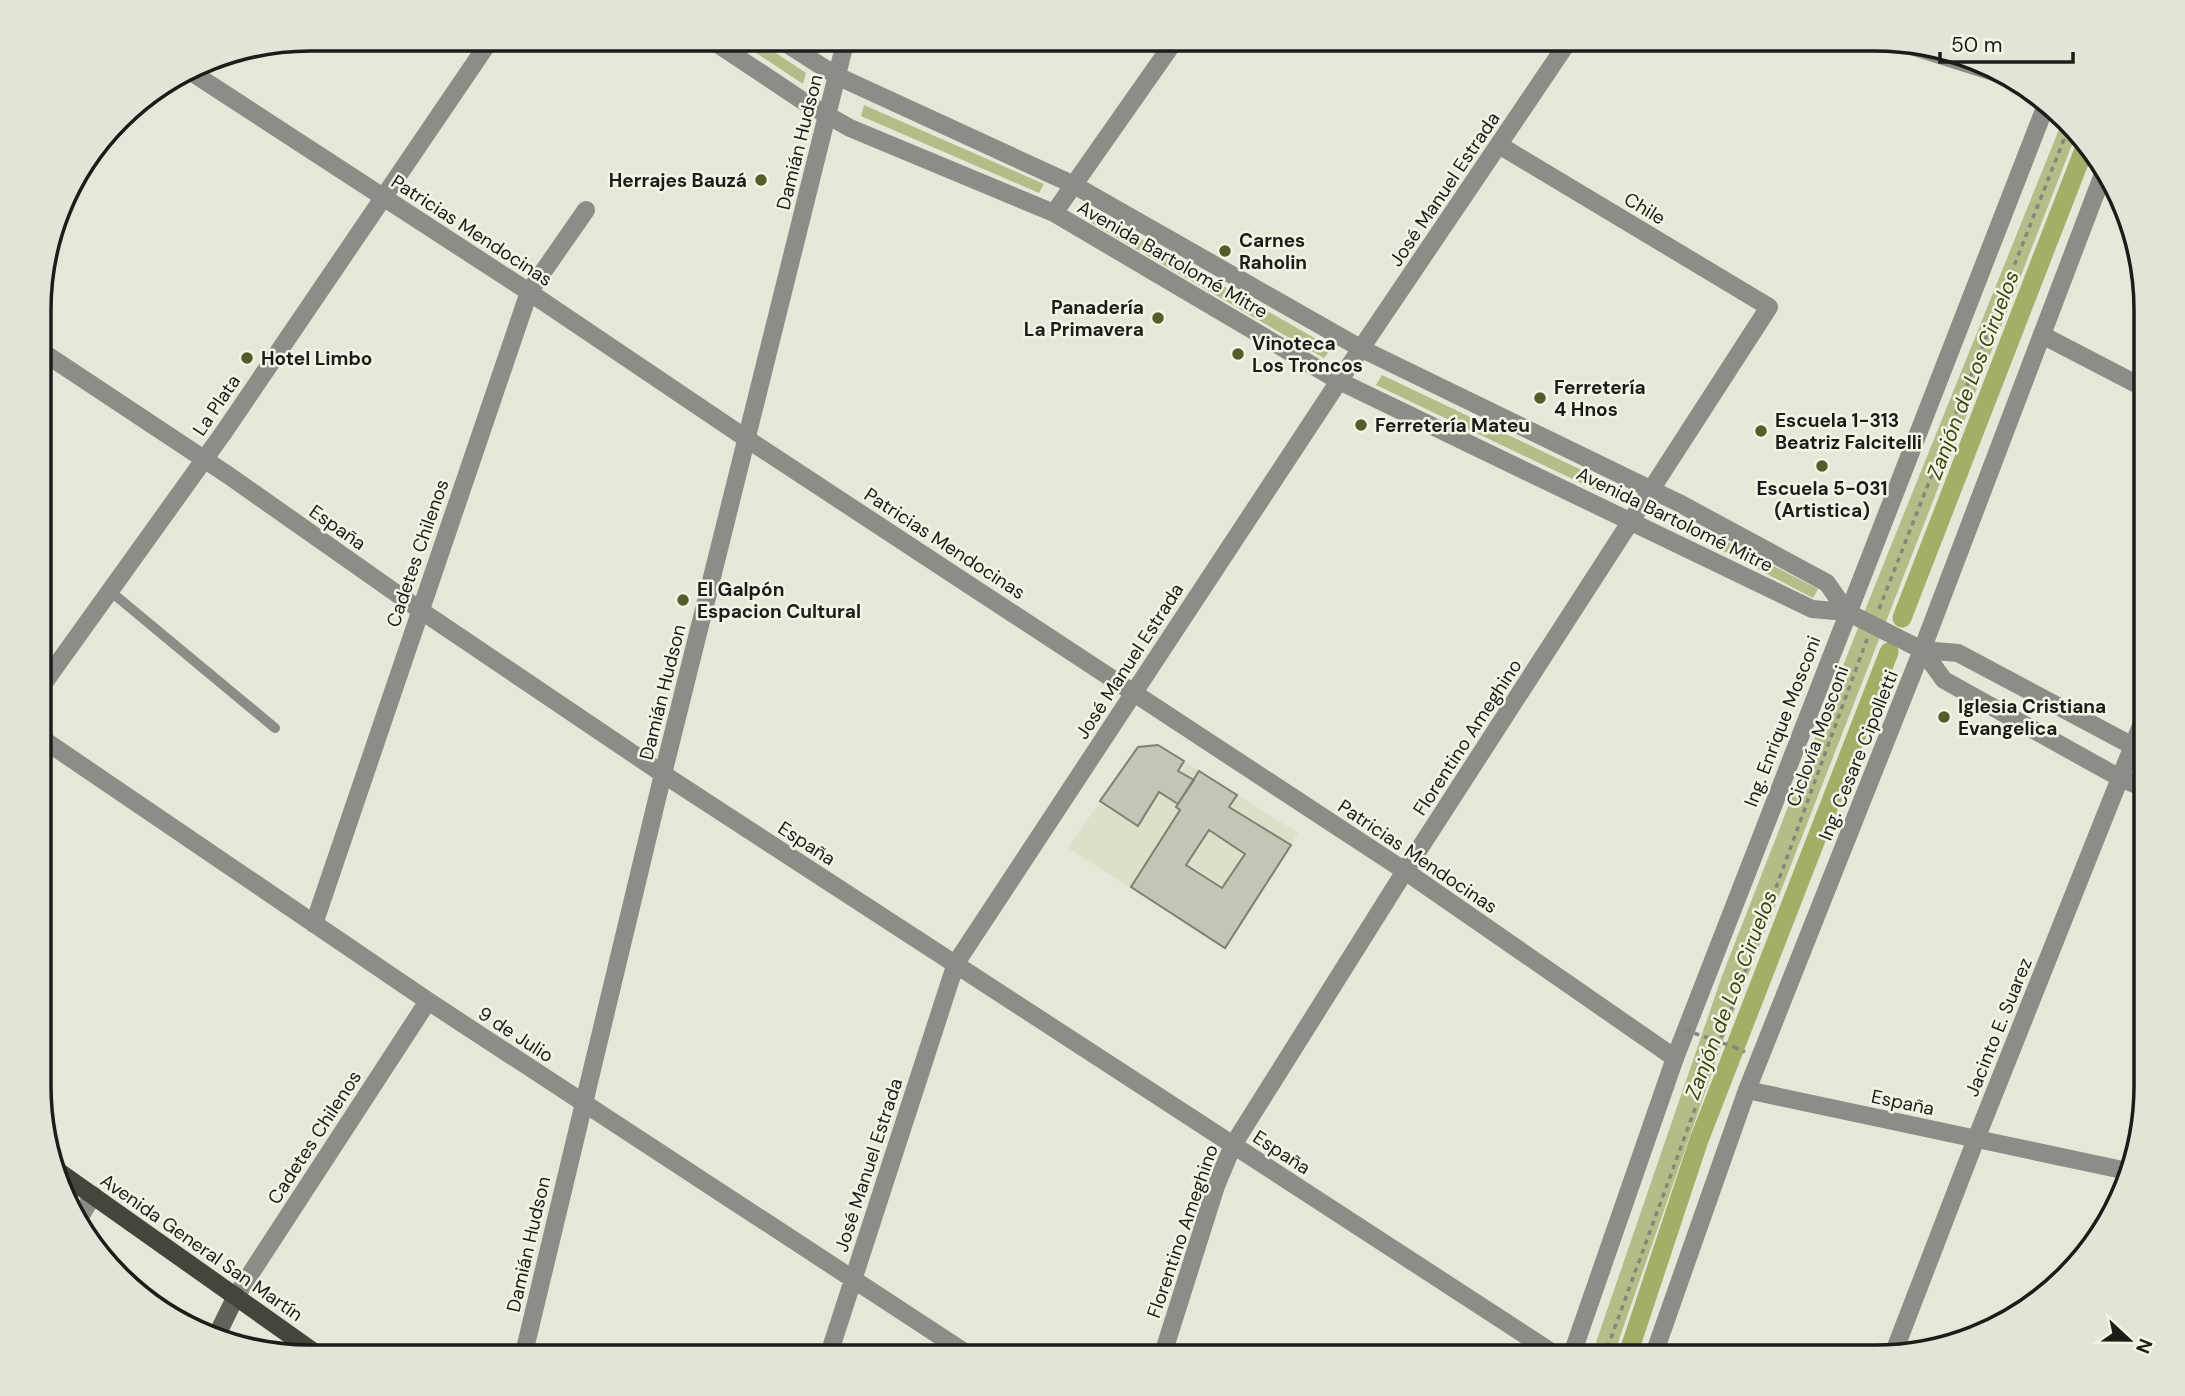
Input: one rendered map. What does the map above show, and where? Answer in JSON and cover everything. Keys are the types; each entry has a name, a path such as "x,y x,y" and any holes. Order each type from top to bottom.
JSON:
{"main road":[{"name":"Avenida General San Martín","path":"67,1177 304,1345"},
{"path":"220,1329 236,1296"}],"street":[{"name":"La Plata","path":"51,673 204,459 482,51"},
{"name":"Avenida Bartolomé Mitre","path":"729,51 826,116 1054,214 1339,381 1812,609 1847,612 1922,650 1958,653 2134,747"},
{"name":"Avenida Bartolomé Mitre","path":"799,51 837,76 1074,185 1362,349 1651,490 1827,583 1847,612"},
{"name":"Damián Hudson","path":"526,1345 663,774 843,51"},
{"path":"1054,214 1167,51"},
{"name":"José Manuel Estrada","path":"832,1345 956,963 1339,381 1561,51"},
{"name":"Patricias Mendocinas","path":"197,76 1405,871 1675,1058"},
{"name":"Ing. Enrique Mosconi","path":"1575,1345 1685,1030 2043,113"},
{"name":"Chile","path":"1499,145 1769,307"},
{"name":"Ing. Cesare Cipolletti","path":"1657,1345 1747,1090 1922,650 2100,181"},
{"name":"Cadetes Chilenos","path":"314,924 529,292 586,209"},
{"name":"Florentino Ameghino","path":"1165,1345 1216,1186 1233,1145 1405,871 1769,307"},
{"path":"2042,335 2134,383"},
{"name":"España","path":"51,358 204,459 420,610 663,774 1541,1345"},
{"name":"Avenida Bartolomé Mitre","path":"1922,650 1944,680 2134,784"},
{"name":"9 de Julio","path":"51,745 428,1001 954,1345"},
{"name":"Jacinto E. Suarez","path":"1897,1344 2120,778 2134,758"},
{"name":"Cadetes Chilenos","path":"236,1296 428,1001"},
{"name":"España","path":"1747,1090 2121,1170"},
{"path":"83,1212 93,1195"}],"lane":[{"path":"110,592 275,728"}],"path":[{"name":"Ciclovía Mosconi","path":"1608,1345 1873,624 2066,135"},
{"path":"1685,1030 1734,1047"}],"shaded area":[{"path":"1158,745 1298,833 1225,948 1068,848 1138,747"}],"green space":[{"path":"753,51 773,51 806,73 803,84"},
{"path":"864,105 1044,184 1039,193 861,116"},
{"path":"2059,128 2073,142 1727,1029 1617,1345 1595,1345 1722,976 1859,625"},
{"path":"1094,212 1332,348 1324,358 1088,221"},
{"path":"1382,375 1613,485 1606,495 1376,385"},
{"path":"1677,516 1818,589 1813,598 1672,524"}],"building":[{"path":"1158,745 1184,761 1178,771 1194,780 1178,804 1159,792 1138,826 1100,801 1138,747"},
{"path":"1199,771 1237,795 1229,807 1291,845 1225,948 1131,887 1180,810 1176,807","holes":["1209,830 1245,854 1222,888 1186,865"]}],"waterway":[{"name":"Zanjón de Los Ciruelos","path":"1902,618 2082,154"},
{"name":"Zanjón de Los Ciruelos","path":"1631,1345 1699,1140 1889,652"}],"place":[{"name":"Herrajes Bauzá","path":"761,180"},
{"name":"Carnes Raholin","path":"1225,251"},
{"name":"Panadería La Primavera","path":"1158,318"},
{"name":"Vinoteca Los Troncos","path":"1238,354"},
{"name":"Hotel Limbo","path":"247,358"},
{"name":"Ferretería 4 Hnos","path":"1540,398"},
{"name":"Ferretería Mateu","path":"1361,425"},
{"name":"Escuela 1-313 Beatriz Falcitelli","path":"1761,431"},
{"name":"Escuela 5-031 (Artistica)","path":"1822,466"},
{"name":"El Galpón Espacion Cultural","path":"683,600"},
{"name":"Iglesia Cristiana Evangelica","path":"1944,717"}]}
